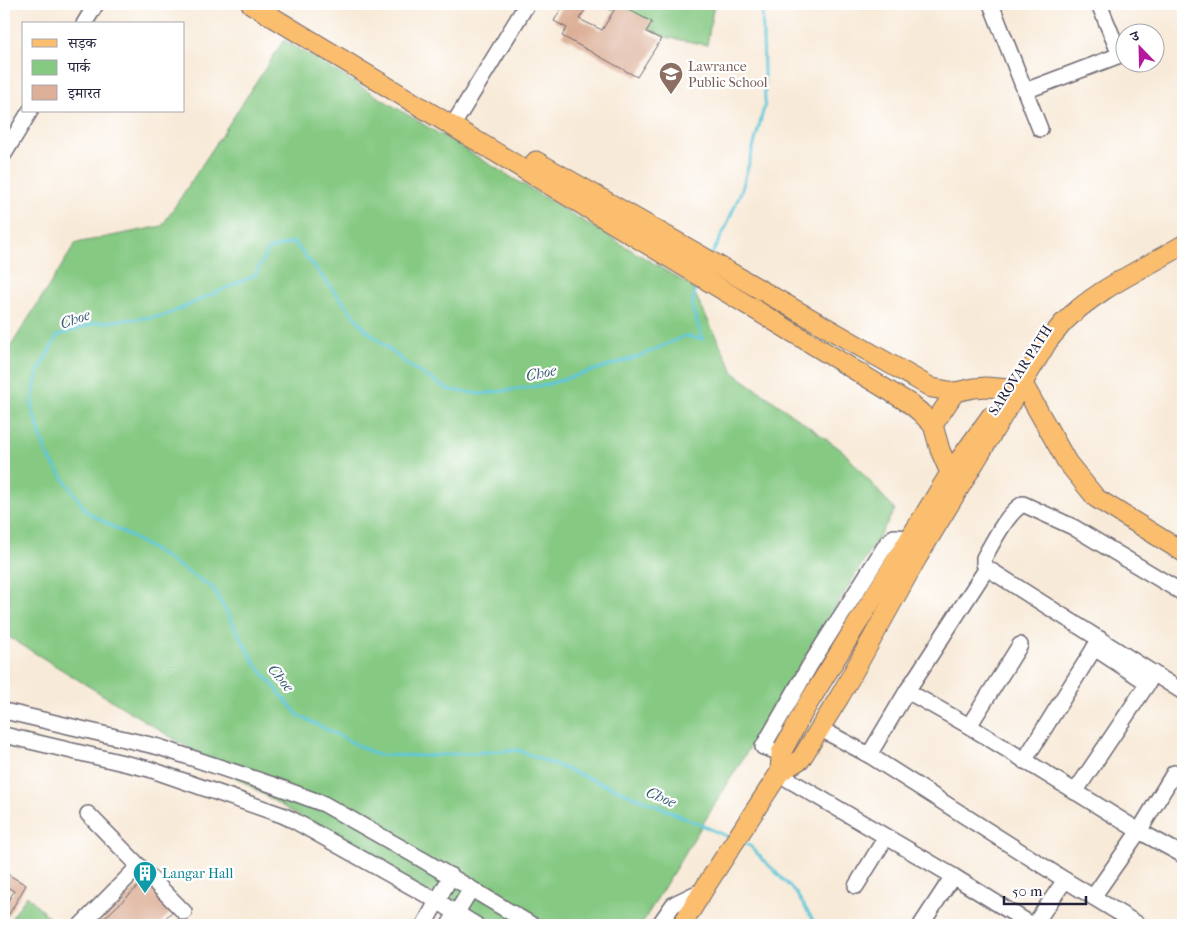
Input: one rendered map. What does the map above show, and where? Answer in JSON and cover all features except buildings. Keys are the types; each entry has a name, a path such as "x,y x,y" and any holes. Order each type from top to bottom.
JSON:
{"main road":[{"path":"251,4 456,120 665,244 730,272 932,388 955,392 986,387 1016,387"},
{"path":"276,4 456,120"},
{"name":"SAROVAR PATH","path":"780,773 781,753 806,707 950,473 1016,387 1027,360 1055,315 1106,276 1168,245 1183,235"},
{"path":"665,244 721,288 909,403 932,425 950,473"},
{"path":"682,925 780,773 801,759 840,696 1016,387 1048,342 1063,323 1091,300 1127,276 1183,245"},
{"path":"721,288 730,272"},
{"path":"1016,387 1067,462 1096,498 1183,552"},
{"path":"932,425 955,392"},
{"path":"694,925 710,892 706,886"}],"street":[{"path":"85,22 96,4"},
{"path":"456,120 527,4"},
{"path":"990,4 1040,129"},
{"path":"1025,91 1120,55 1100,4"},
{"path":"4,154 29,112"},
{"path":"1183,593 1073,527 1023,504 1017,507 1011,514 984,558 984,564 987,568 1097,644 1151,678 1183,692"},
{"path":"869,755 907,691 987,568"},
{"path":"1024,761 1097,644"},
{"path":"969,726 1020,645"},
{"path":"1075,792 1151,678"},
{"path":"907,691 969,726 1139,831 1183,855"},
{"path":"4,711 159,747 324,804 451,876 532,925"},
{"path":"820,728 869,755 1139,925"},
{"path":"4,735 149,770 282,815 437,902 453,919 476,925"},
{"path":"780,773 1033,925 1065,880"},
{"path":"1093,897 1139,831 1174,773"},
{"path":"88,814 184,912"},
{"path":"856,886 886,837"},
{"path":"81,925 139,866"},
{"path":"424,925 451,876"},
{"path":"921,925 953,876"},
{"path":"659,925 673,905 706,886"},
{"path":"453,919 470,889"}],"green space":[{"path":"612,4 714,4 707,45 665,37 610,8"},
{"path":"284,40 691,286 734,373 843,451 895,510 641,925 475,925 4,634 4,357 76,243 162,226"},
{"path":"27,895 54,923 51,925 34,925 30,922 28,925 7,925"}],"waterway":[{"name":"Choe","path":"711,256 742,189 765,104 762,4"},
{"name":"Choe","path":"698,281 692,307 703,339 685,336 640,356 545,385 481,394 449,390 408,365 365,329 294,242 268,250 255,275 164,316 95,323 57,336 38,372 31,405 47,455 87,512 149,547 213,588 256,665 298,715 377,755 428,756 518,750 653,804 731,838"},
{"name":"Choe","path":"741,842 750,846 796,893 816,925"}],"place":[{"name":"Lawrance Public School","path":"671,95"},
{"name":"Langar Hall","path":"145,894"}]}
